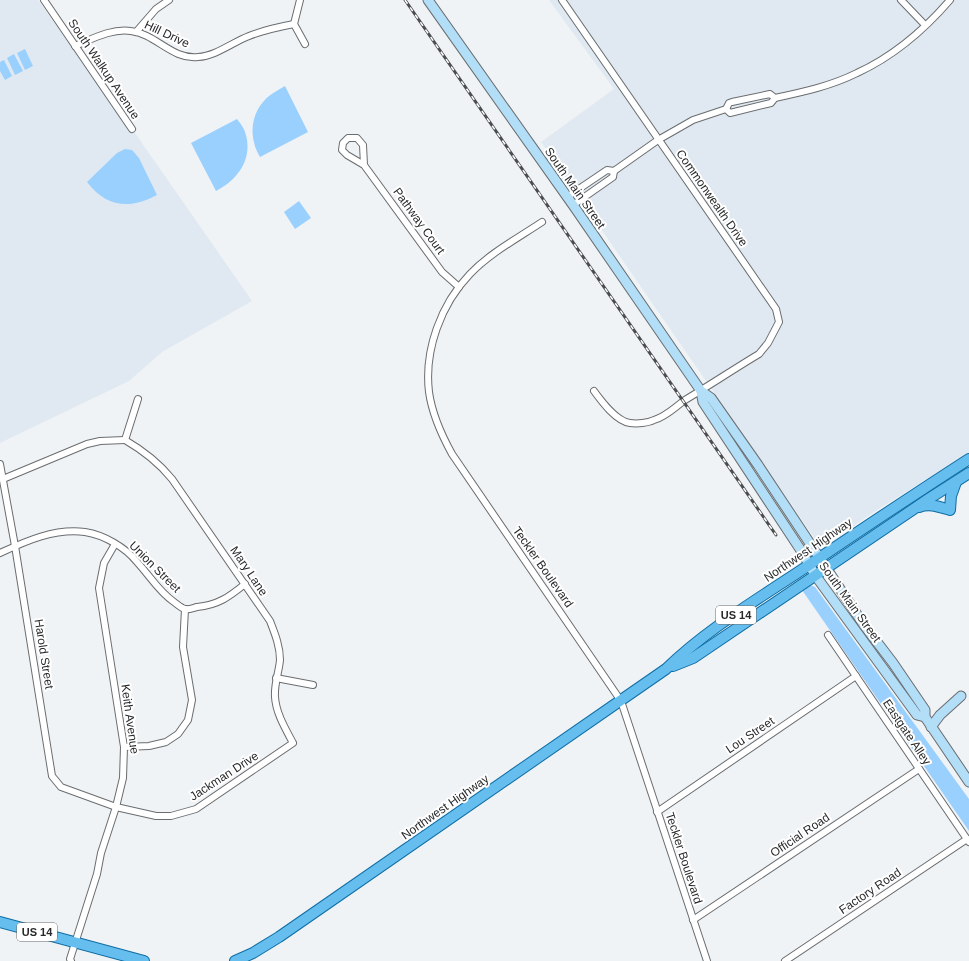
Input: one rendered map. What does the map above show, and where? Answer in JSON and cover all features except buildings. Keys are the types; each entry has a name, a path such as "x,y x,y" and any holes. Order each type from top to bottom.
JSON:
{"main road":[{"name":"Northwest Highway","path":"235,961 245,959 279,937 621,701 666,669 687,649 762,596 969,459"},
{"name":"Northwest Highway","path":"666,669 693,658 969,473"},
{"path":"914,509 927,505 934,505 950,510 951,496 956,482"},
{"name":"US 14","path":"0,922 75,941 138,960"}],"street":[{"name":"South Walkup Avenue","path":"44,0 132,130"},
{"path":"136,32 156,9 169,0"},
{"path":"300,0 294,24 305,44"},
{"name":"South Main Street","path":"428,0 570,201 700,391 703,402 802,552 815,575 917,715 925,717"},
{"name":"Commonwealth Drive","path":"562,0 776,309 779,322 768,343 759,354 684,401 667,414 654,420 629,423 614,414 604,405 594,391"},
{"path":"901,0 925,25"},
{"path":"726,109 730,113 771,103 775,98 830,84 856,74 914,36 950,0"},
{"name":"Hill Drive","path":"75,46 110,32 130,30 151,38 183,56 199,57 210,54 265,30 294,24"},
{"path":"570,201 607,170 614,171 658,140 692,120 726,109 729,103 770,94 775,98"},
{"name":"Pathway Court","path":"364,165 363,145 357,138 348,138 343,143 342,150 347,155 364,165 442,272 459,287"},
{"path":"570,201 613,177 614,171"},
{"name":"Teckler Boulevard","path":"542,222 496,253 470,274 459,287 444,310 436,330 428,370 429,391 433,413 441,433 470,480 621,701 707,961"},
{"name":"South Main Street","path":"700,391 711,398 758,465 864,625 925,710 925,717 931,727 969,782"},
{"path":"3,478 87,444 100,441 126,440 138,399"},
{"name":"Mary Lane","path":"126,440 152,458 172,479 270,621 278,643 280,660 276,678 276,709 293,743"},
{"name":"Harold Street","path":"0,464 15,546 52,776 61,787 116,807"},
{"name":"Union Street","path":"0,553 40,537 60,532 93,534 105,538 127,552 164,596 185,609 209,606 231,596 245,584"},
{"name":"Keith Avenue","path":"71,961 75,941 97,874 101,853 116,807 123,778 124,747 99,588 104,564 115,544"},
{"path":"124,747 149,746 166,742 178,734 188,720 192,700 183,647 185,609"},
{"name":"Eastgate Alley","path":"828,635 968,840"},
{"name":"Lou Street","path":"657,812 856,676"},
{"path":"276,678 313,685"},
{"path":"925,717 961,696 940,715 931,727"},
{"name":"Jackman Drive","path":"116,807 156,816 170,816 189,811 208,801 293,743"},
{"name":"Official Road","path":"693,920 919,769"},
{"name":"Factory Road","path":"785,961 968,840"}],"shaded area":[{"path":"0,0 38,0 137,136 252,301 162,352 129,381 0,443"},
{"path":"549,0 969,0 969,453 877,510 829,543 815,539 541,142 614,89"},
{"path":"25,49 33,66 25,70 17,53"},
{"path":"14,54 23,71 15,75 7,58"},
{"path":"4,60 12,76 5,80 0,71 0,62"},
{"path":"285,86 308,132 260,157 256,149 253,133 255,117 263,102"},
{"path":"237,119 244,130 247,142 246,159 242,167 231,181 216,191 191,143"},
{"path":"125,149 132,150 139,158 157,195 137,203 119,204 102,197 87,182 117,153"},
{"path":"299,201 311,218 295,229 284,212"},
{"path":"810,585 815,587 969,799 969,831 802,590"}],"railway":[{"path":"405,0 776,535"}]}
